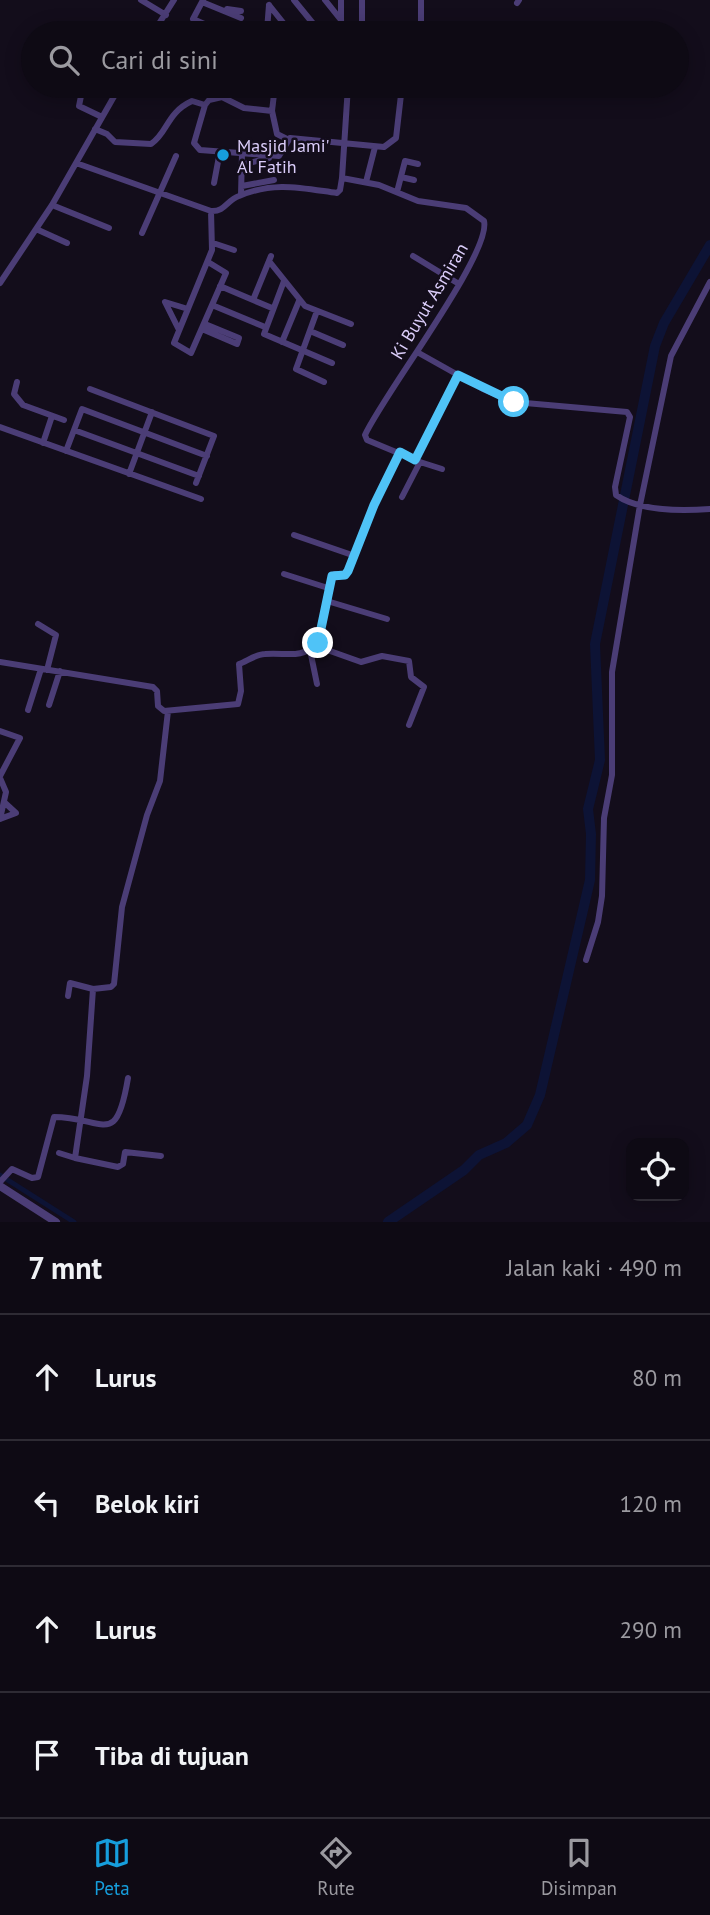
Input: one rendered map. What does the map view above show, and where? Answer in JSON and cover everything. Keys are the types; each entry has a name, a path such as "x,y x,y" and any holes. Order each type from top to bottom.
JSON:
{"street":[{"path":"141,0 166,15"},
{"path":"162,21 174,0"},
{"path":"294,0 311,21"},
{"path":"325,0 341,20"},
{"path":"341,0 341,20"},
{"path":"362,0 362,21"},
{"path":"421,0 421,21"},
{"path":"198,21 193,19 202,1 241,15"},
{"path":"268,21 269,5 282,21"},
{"path":"81,98 79,106 102,117"},
{"path":"0,283 51,205 114,98"},
{"path":"218,98 209,100 204,105 194,146 200,150 274,156"},
{"path":"224,98 244,108 272,111"},
{"path":"274,98 274,129 288,139 345,142 375,147 388,146 396,138 401,98"},
{"path":"76,163 211,211 223,209 241,194 288,185 337,193 342,178 347,98"},
{"path":"95,129 107,134 115,142 151,144 170,116 189,103 204,105"},
{"path":"241,165 281,155 288,139"},
{"path":"366,182 375,147"},
{"path":"214,183 220,151"},
{"path":"241,194 242,154"},
{"path":"142,233 176,156"},
{"path":"397,192 405,161 418,164"},
{"path":"401,177 414,180"},
{"name":"Ki Buyut Asmiran","path":"342,178 366,182 418,201 466,208 484,221 483,237 458,284 380,405 365,435 367,440 442,469"},
{"path":"242,186 274,180"},
{"path":"51,205 110,228"},
{"path":"208,262 225,270 191,353 174,344 208,262 213,243 211,211"},
{"path":"36,229 67,243"},
{"path":"213,243 233,250"},
{"path":"413,257 458,284"},
{"path":"253,300 270,258 299,301 351,324"},
{"path":"284,281 264,335 332,363"},
{"path":"586,960 598,922 602,896 604,818 612,775 612,672 638,504 671,356 710,282"},
{"path":"220,286 272,308"},
{"path":"282,342 299,301"},
{"path":"179,330 165,302 188,309"},
{"path":"212,305 265,327"},
{"path":"317,311 296,370 324,382"},
{"path":"203,326 239,338 237,344 203,326"},
{"path":"310,331 343,345"},
{"path":"416,352 514,402 629,413 631,417 614,491 622,499 638,504 692,512 710,509"},
{"path":"402,497 458,375"},
{"path":"17,382 14,394 18,401 64,420"},
{"path":"74,430 137,453 197,480 207,456 214,436 90,389"},
{"path":"66,451 82,409 207,456"},
{"path":"130,474 152,412"},
{"path":"43,443 52,416"},
{"path":"0,427 201,499"},
{"path":"317,684 313,648 323,631 328,588 334,575 346,575 374,505 400,452"},
{"path":"294,535 355,556"},
{"path":"284,574 328,588"},
{"path":"327,601 387,619"},
{"path":"28,710 56,635 37,624"},
{"path":"0,662 153,687 157,691 160,709 168,711 238,704 239,664 265,653 291,656 313,648 361,662 382,656 410,662 411,677 424,687 409,725"},
{"path":"49,705 60,671"},
{"path":"68,996 70,983 93,989 111,987 114,984 122,907 147,815 160,781 168,711"},
{"path":"0,732 20,738 0,777 6,792 0,819"},
{"path":"0,758 8,761"},
{"path":"0,819 16,813 4,802"},
{"path":"75,1157 82,1120 93,989"},
{"path":"56,1222 0,1184 6,1173 12,1169 32,1178 38,1177 52,1118 82,1120 100,1127 110,1124 122,1107 128,1078"},
{"path":"59,1153 118,1167 121,1166 125,1152 161,1156"}],"waterway":[{"path":"388,1222 464,1170 479,1155 506,1143 527,1125 540,1095 590,880 591,834 588,809 600,760 595,644 655,346 664,323 710,245"},
{"path":"0,1175 74,1222"}],"place":[{"name":"Masjid Jami' Al Fatih","path":"223,155"}],"route":[{"path":"318,643 323,631 332,576 345,575 348,571 374,505 400,452 415,460 458,375 514,402"}]}
